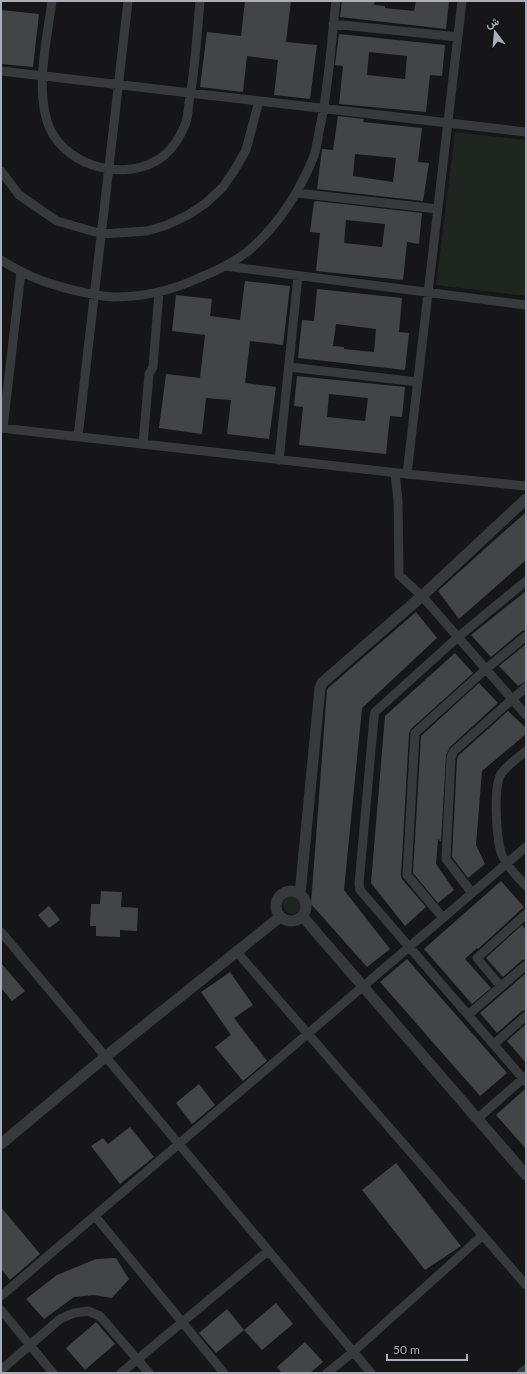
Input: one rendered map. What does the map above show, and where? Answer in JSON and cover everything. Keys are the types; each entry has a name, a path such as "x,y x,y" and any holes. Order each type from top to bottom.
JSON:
{"street":[{"path":"52,1 43,75 44,105 47,123 65,150 78,160 91,166 123,170 140,167 155,162 167,153 185,126 191,93 200,1"},
{"path":"78,437 128,1"},
{"path":"1,260 21,272 57,287 95,295 114,297 159,292 184,285 225,266 246,252 265,234 297,193 314,155 324,108 336,1"},
{"path":"407,474 462,1"},
{"path":"334,24 458,37"},
{"path":"1,71 526,132"},
{"path":"1,171 19,195 57,221 102,234 147,231 167,225 188,215 206,203 223,187 246,150 259,100"},
{"path":"297,193 438,209"},
{"path":"225,266 526,305"},
{"path":"21,272 2,428 395,473 526,486"},
{"path":"279,460 298,276"},
{"path":"143,444 149,374 152,367 159,292"},
{"path":"289,367 418,382"},
{"path":"395,473 398,500 399,576 422,596 526,715"},
{"path":"300,894 320,688 322,683 422,596 526,499"},
{"path":"477,1119 525,1079 360,890 359,884 374,718 378,708 458,637 526,581"},
{"path":"443,918 407,874 415,735 417,730 526,636"},
{"path":"472,893 446,859 451,757 454,751 526,687"},
{"path":"526,751 500,775 498,781 496,818 500,849 506,863 526,886"},
{"path":"1,1296 526,847"},
{"path":"290,891 300,894 304,898 307,908 302,917 298,920 288,922 280,916 276,906 277,901 280,896 290,891"},
{"path":"501,987 477,958 526,914"},
{"path":"1,1144 280,916"},
{"path":"302,917 526,1175"},
{"path":"1,932 371,1373"},
{"path":"236,951 526,1285"},
{"path":"468,1015 526,965"},
{"path":"494,1044 526,1016"},
{"path":"94,1216 224,1373"},
{"path":"327,1373 353,1352 483,1235"},
{"path":"121,1373 268,1251"},
{"path":"1,1310 53,1373"},
{"path":"1,1370 60,1319 74,1313 88,1312 100,1316 150,1373"},
{"path":"521,1373 526,1369"}],"shaded area":[{"path":"455,132 526,140 526,296 436,285"},
{"path":"292,896 298,899 301,905 298,911 292,914 286,911 283,905 286,899"}],"building":[{"path":"245,1 291,1 286,42 317,45 310,99 274,95 278,60 247,56 243,92 200,87 207,32 241,36"},
{"path":"342,1 375,1 374,5 385,6 385,8 414,11 416,1 449,1 446,29 340,17"},
{"path":"1,10 39,14 33,67 1,64"},
{"path":"339,34 445,45 442,76 430,75 426,112 339,104 343,66 335,65","holes":["369,52 407,56 405,79 367,75"]},
{"path":"338,116 364,119 363,122 422,128 418,162 429,163 423,201 317,189 322,149 333,150","holes":["355,154 396,158 393,182 353,176"]},
{"path":"314,202 422,213 419,244 407,242 403,280 316,271 320,233 310,232","holes":["346,220 385,224 382,247 344,243"]},
{"path":"245,281 290,286 283,345 250,341 245,383 276,387 269,439 227,434 231,400 206,398 202,434 159,428 166,374 200,378 205,335 172,331 176,295 212,299 210,316 240,320"},
{"path":"317,289 402,298 399,332 409,333 405,370 298,358 302,320 314,321","holes":["336,324 376,329 374,352 344,349 344,347 333,346"]},
{"path":"297,376 405,387 402,417 390,416 386,454 299,445 303,407 294,406","holes":["329,394 368,398 365,421 327,417"]},
{"path":"526,512 526,560 459,619 438,591"},
{"path":"526,591 526,630 522,631 491,657 471,635"},
{"path":"416,612 437,638 362,708 344,890 390,949 367,967 311,904 327,690"},
{"path":"526,644 526,681 518,686 499,666"},
{"path":"455,653 473,673 411,729 409,733 401,875 402,879 426,907 405,926 371,883 385,716"},
{"path":"479,683 498,703 450,747 446,755 441,842 438,839 436,864 454,890 438,903 413,873 421,736"},
{"path":"508,711 526,728 526,734 482,771 476,845 485,864 468,878 452,857 457,759 459,755"},
{"path":"501,881 524,907 465,959 491,988 472,1004 424,949"},
{"path":"101,891 122,892 121,907 138,908 137,931 120,930 120,937 96,936 96,926 90,926 91,904 100,904"},
{"path":"49,906 60,920 49,928 38,915"},
{"path":"522,925 526,930 526,959 522,960 503,977 486,958"},
{"path":"407,959 507,1073 480,1096 380,982"},
{"path":"1,963 25,991 12,1001 1,988"},
{"path":"230,972 253,1005 234,1018 267,1061 243,1081 215,1047 231,1035 201,992"},
{"path":"526,973 526,1010 522,1011 497,1033 480,1013"},
{"path":"526,1024 526,1063 507,1041"},
{"path":"199,1084 215,1105 192,1124 176,1103"},
{"path":"526,1088 526,1149 496,1115"},
{"path":"130,1127 154,1157 120,1184 91,1146 103,1138 108,1144"},
{"path":"396,1163 461,1246 425,1270 362,1190"},
{"path":"1,1207 40,1254 10,1280 1,1269"},
{"path":"116,1258 129,1279 112,1298 94,1295 74,1297 44,1319 26,1299 57,1275 96,1259"},
{"path":"276,1303 293,1324 262,1350 244,1330"},
{"path":"227,1309 244,1330 216,1353 199,1333"},
{"path":"96,1322 115,1344 85,1370 66,1348"},
{"path":"305,1342 323,1362 310,1373 282,1373 277,1367"}]}
